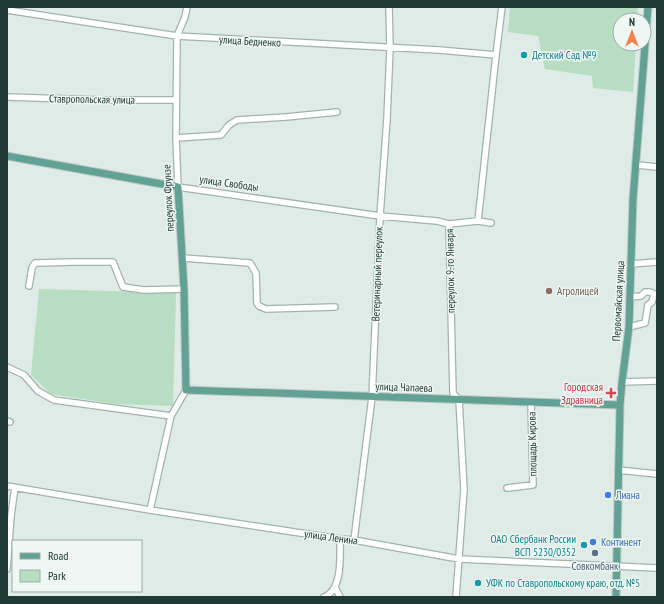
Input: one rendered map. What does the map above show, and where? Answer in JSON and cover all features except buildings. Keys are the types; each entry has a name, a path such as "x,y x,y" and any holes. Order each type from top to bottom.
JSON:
{"main road":[{"name":"Первомайская улица","path":"616,597 620,405 629,327 633,199 637,165 648,7"},
{"name":"улица Свободы","path":"7,156 178,187"},
{"name":"переулок Фрунзе","path":"178,187 183,258 186,390"},
{"name":"улица Чапаева","path":"186,390 620,405"}],"street":[{"name":"переулок Фрунзе","path":"178,187 176,138 177,36 185,17 187,7"},
{"name":"Ветеринарный переулок","path":"354,540 372,397 380,216 387,119 390,48 389,7"},
{"path":"491,223 478,221 502,7"},
{"name":"улица Бедненко","path":"7,10 177,36 439,50 496,55"},
{"name":"Ставропольская улица","path":"7,97 100,100 176,100"},
{"path":"176,138 221,135 229,125 237,120 337,112"},
{"path":"637,165 657,167"},
{"name":"улица Свободы","path":"178,187 380,216 437,220 449,224"},
{"name":"переулок 9-го Января","path":"456,597 464,489 459,400 453,393 449,224 478,221"},
{"path":"183,258 250,263 256,273 257,303 259,306 266,309 335,307"},
{"path":"29,286 32,268 35,263 113,262 122,287 144,290 184,288"},
{"path":"631,264 657,262"},
{"path":"629,327 645,323 648,305 652,302 654,294 645,292 641,296 630,298"},
{"path":"7,367 24,375 38,392 54,400 171,416"},
{"path":"622,382 657,381"},
{"path":"150,510 171,416 186,390"},
{"name":"площадь Кирова","path":"507,488 533,485 531,402"},
{"path":"618,470 657,474"},
{"name":"улица Ленина","path":"7,486 150,510 354,540 459,559 657,568"},
{"path":"7,569 15,487"},
{"path":"324,597 328,596 335,587 338,578 340,539"},
{"path":"335,587 340,597"}],"green space":[{"path":"510,7 638,7 638,12 612,12 612,52 636,52 633,92 593,88 592,76 545,69 538,36 508,32"},
{"path":"39,289 176,293 173,406 116,404 51,394 31,375"}],"place":[{"name":"Детский Сад №9","path":"524,55"},
{"name":"Агролицей","path":"549,291"},
{"name":"Городская Здравница","path":"611,393"},
{"name":"Лиана","path":"608,495"},
{"name":"Континент","path":"593,542"},
{"name":"ОАО Сбербанк России ВСП 5230/0352","path":"584,545"},
{"name":"Совкомбанк","path":"595,553"},
{"name":"УФК по Ставропольскому краю, отд. №5","path":"478,583"}]}
